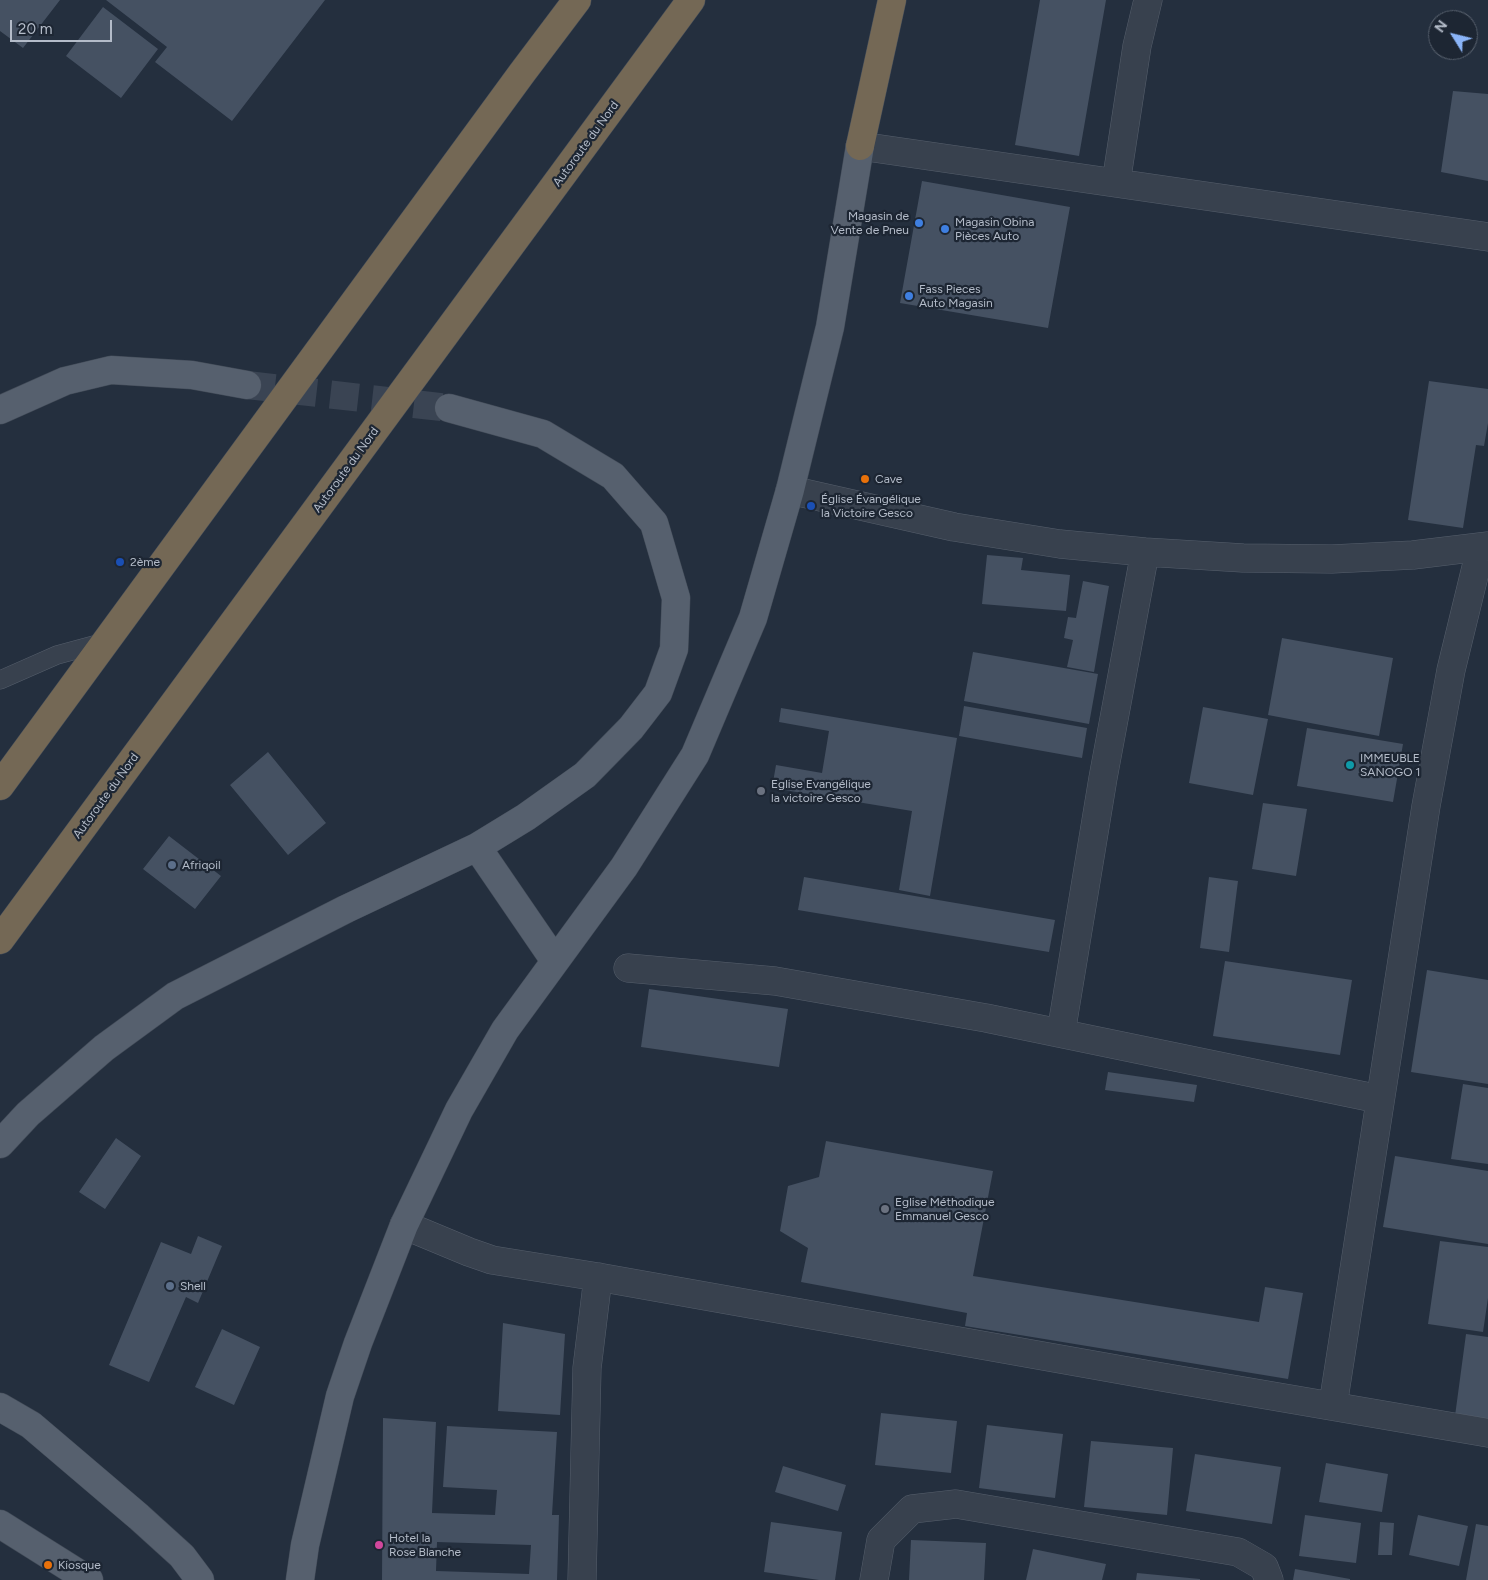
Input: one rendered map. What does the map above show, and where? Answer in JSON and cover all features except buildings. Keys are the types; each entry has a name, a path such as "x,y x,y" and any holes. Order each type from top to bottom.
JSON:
{"highway":[{"path":"0,786 577,0"},
{"name":"Autoroute du Nord","path":"0,940 691,0"},
{"path":"860,146 892,0"}],"main road":[{"path":"300,1580 305,1545 340,1396 404,1225 464,1102 505,1030 624,867 695,755 753,618 790,490 830,326 860,146"},
{"path":"0,410 65,381 111,370 192,375 247,385"},
{"path":"0,1144 28,1114 104,1048 175,996 337,914 477,847 526,817 584,775 632,728 658,693 674,649 676,598 654,524 613,476 543,434 449,408"},
{"path":"477,847 555,962"},
{"path":"0,1407 31,1425 139,1517 182,1556 200,1580"},
{"path":"0,1524 89,1580"}],"street":[{"path":"1116,183 1137,46 1148,0"},
{"path":"860,146 1488,237"},
{"path":"790,490 954,527 1060,544 1145,552 1243,558 1332,559 1414,555 1484,547 1451,670 1426,806 1333,1405"},
{"path":"1061,1033 1103,778 1145,552"},
{"path":"628,968 775,981 986,1018 1379,1100"},
{"path":"404,1225 492,1260 1488,1432"},
{"path":"582,1580 587,1368 598,1277"},
{"path":"874,1580 881,1540 912,1509 956,1504 1238,1552 1264,1567 1269,1580"}],"lane":[{"path":"0,680 57,655 105,642"}],"tunnel":[{"path":"247,385 449,408"}],"place":[{"name":"Magasin de Vente de Pneu","path":"919,223"},
{"name":"Magasin Obina Pièces Auto","path":"945,229"},
{"name":"Fass Pieces Auto Magasin","path":"909,296"},
{"name":"Cave","path":"865,479"},
{"name":"Église Évangélique la Victoire Gesco","path":"811,506"},
{"name":"2ème","path":"120,562"},
{"name":"IMMEUBLE SANOGO 1","path":"1350,765"},
{"name":"Eglise Evangélique la victoire Gesco","path":"761,791"},
{"name":"Afriqoil","path":"172,865"},
{"name":"Eglise Méthodique Emmanuel Gesco","path":"885,1209"},
{"name":"Shell","path":"170,1286"},
{"name":"Hotel la Rose Blanche","path":"379,1545"},
{"name":"Kiosque","path":"48,1565"}]}
